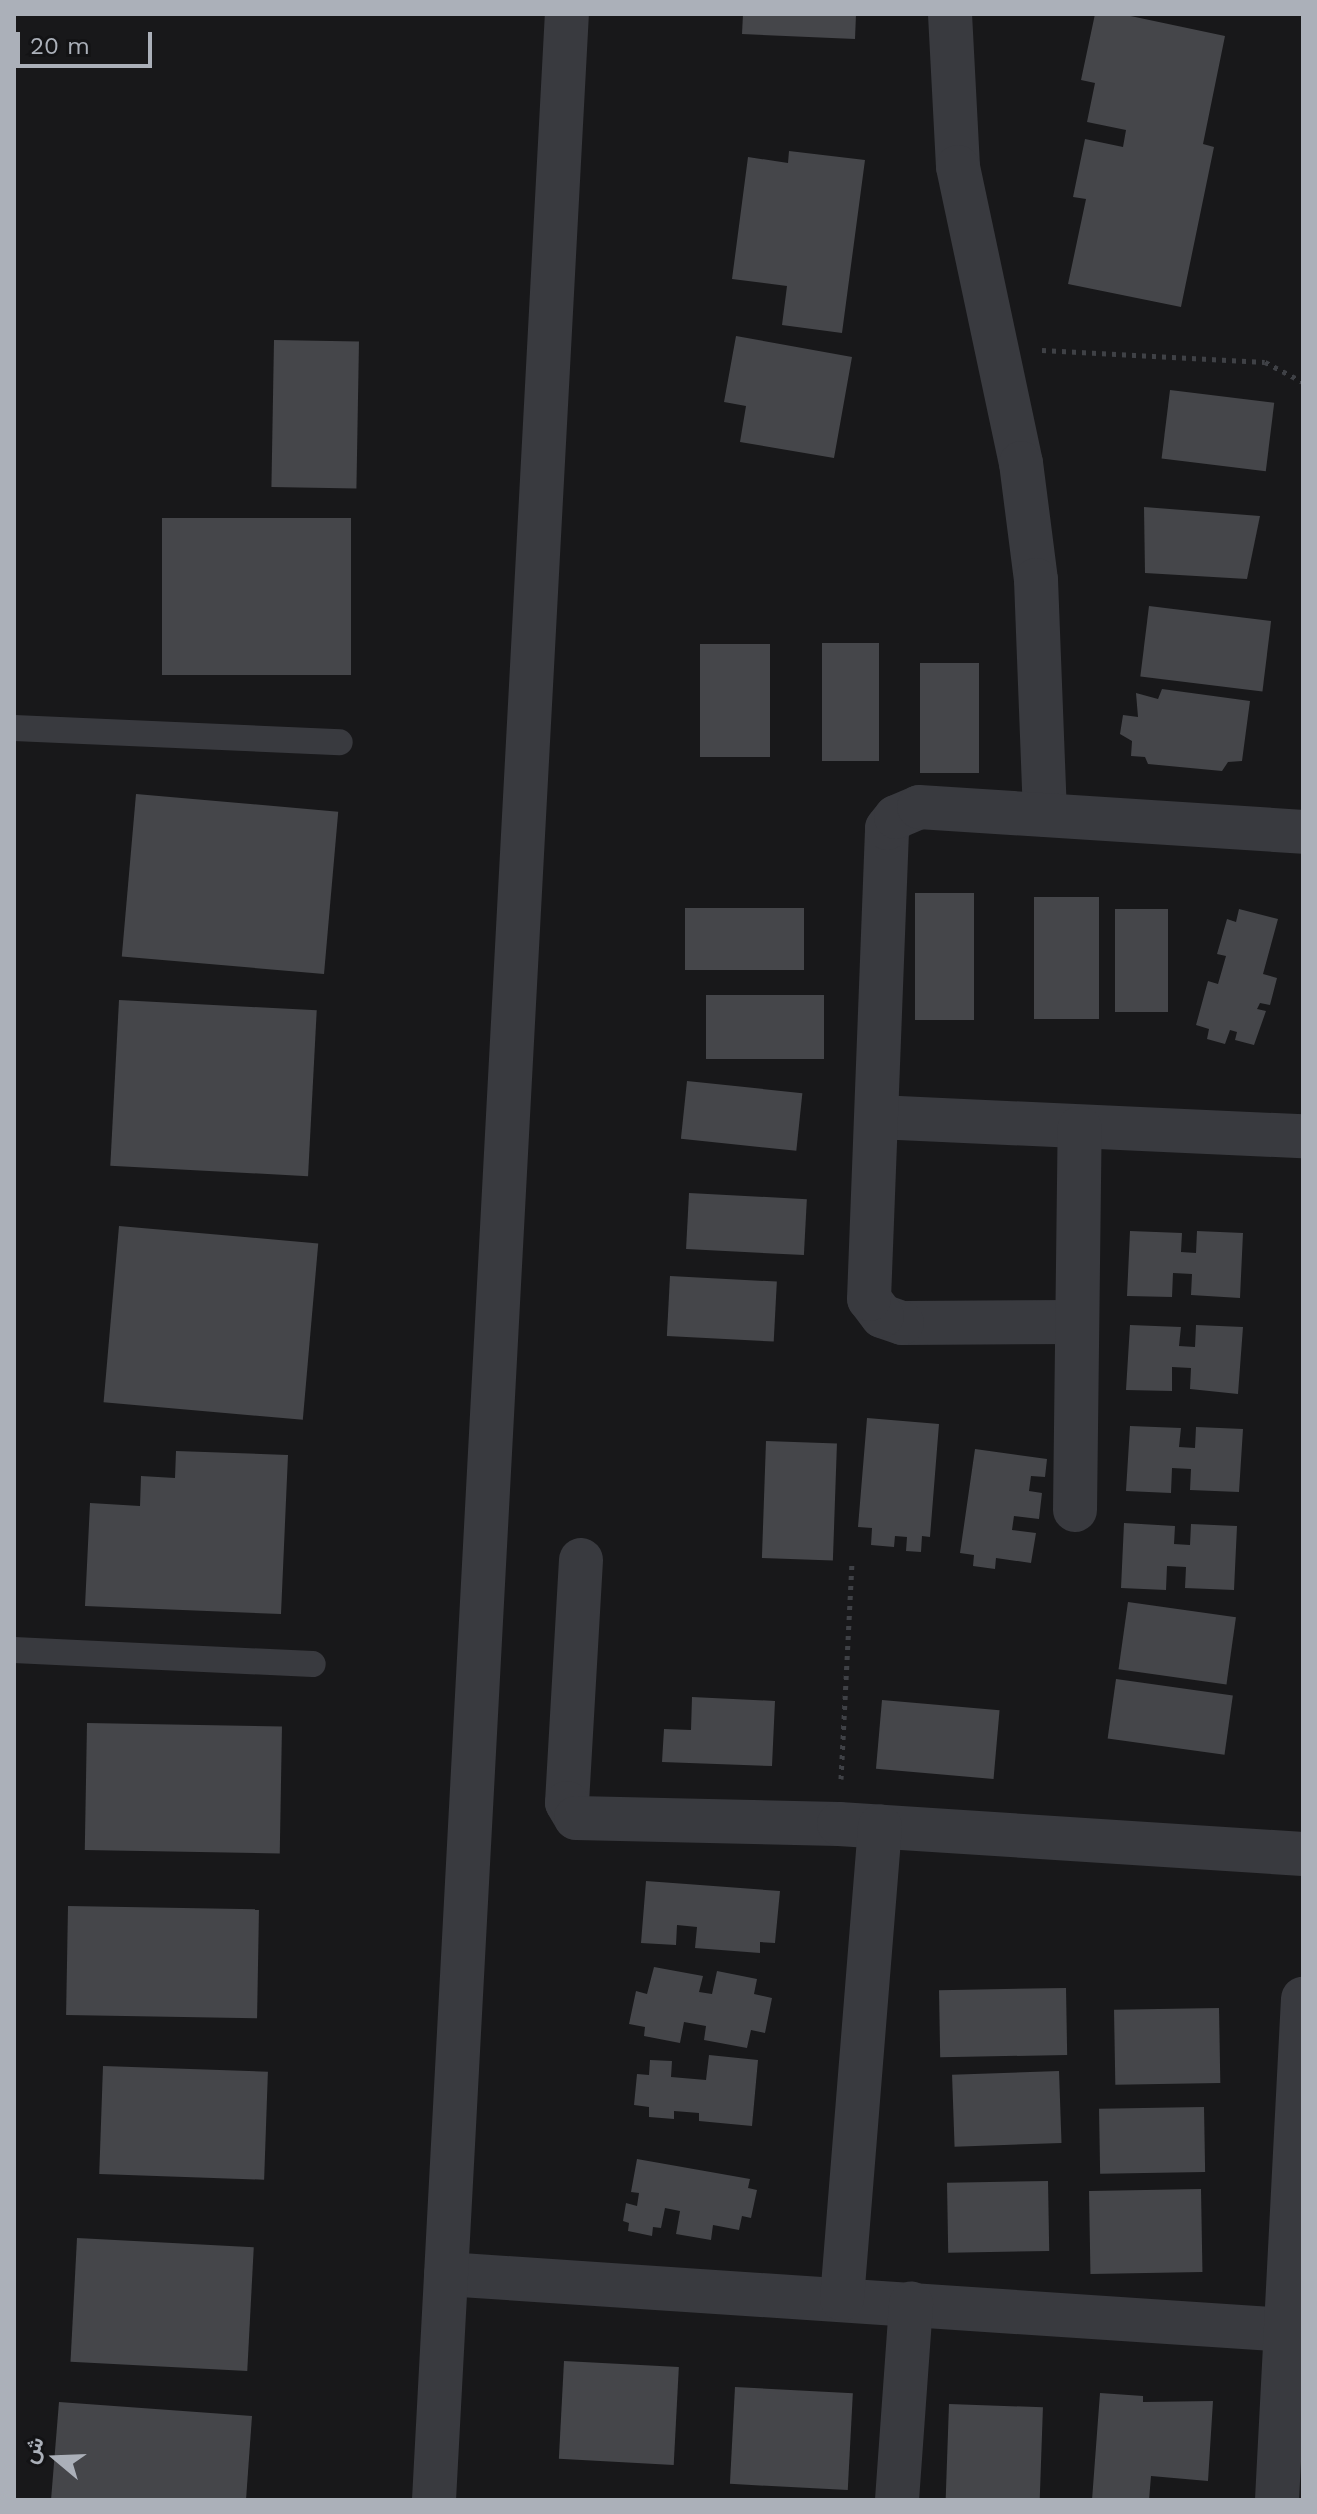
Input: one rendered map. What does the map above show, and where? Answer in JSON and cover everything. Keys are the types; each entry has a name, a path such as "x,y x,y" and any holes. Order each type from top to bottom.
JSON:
{"street":[{"path":"434,2500 567,14"},
{"path":"950,14 958,167 1021,463 1036,580 1045,815"},
{"path":"1077,1322 902,1323 874,1308 869,1299 887,828 896,817 919,807 1303,832"},
{"path":"877,1117 1303,1136"},
{"path":"1075,1510 1080,1128"},
{"path":"581,1560 567,1803 576,1818 859,1826 1303,1854"},
{"path":"842,2299 859,1826"},
{"path":"1277,2500 1294,2331 1303,1999"},
{"path":"446,2274 1294,2331"},
{"path":"897,2500 911,2303"}],"lane":[{"path":"14,728 340,742"},
{"path":"14,1650 313,1664"}],"path":[{"path":"997,347 1265,362 1303,382"},
{"path":"852,1564 859,1826"}],"building":[{"path":"743,14 856,14 855,39 742,34"},
{"path":"1095,14 1121,14 1225,36 1203,144 1214,147 1181,307 1068,284 1086,199 1073,197 1085,139 1123,147 1126,130 1087,122 1095,83 1081,80"},
{"path":"789,151 865,160 842,333 782,325 787,286 732,279 748,157 788,163"},
{"path":"736,336 852,357 834,458 740,442 746,406 724,402"},
{"path":"274,340 359,341 356,488 271,487"},
{"path":"1170,390 1274,403 1266,471 1162,458"},
{"path":"1144,507 1260,516 1247,579 1145,573"},
{"path":"162,518 351,518 351,675 162,675"},
{"path":"1149,606 1271,621 1262,691 1140,676"},
{"path":"822,643 879,643 879,761 822,761"},
{"path":"700,644 770,644 770,757 700,757"},
{"path":"920,663 979,663 979,773 920,773"},
{"path":"1162,689 1250,701 1242,761 1228,762 1222,771 1148,764 1145,757 1131,756 1132,741 1120,734 1123,715 1138,717 1136,693 1158,699"},
{"path":"136,794 338,812 324,974 122,956"},
{"path":"915,893 974,893 974,1020 915,1020"},
{"path":"1034,897 1099,897 1099,1019 1034,1019"},
{"path":"685,908 804,908 804,970 685,970"},
{"path":"1115,909 1168,909 1168,1012 1115,1012"},
{"path":"1239,909 1278,919 1263,974 1277,978 1270,1005 1260,1003 1257,1009 1266,1011 1254,1045 1235,1040 1237,1032 1230,1030 1225,1044 1207,1039 1209,1029 1196,1025 1208,981 1218,984 1226,956 1217,954 1227,919 1236,922"},
{"path":"706,995 824,995 824,1059 706,1059"},
{"path":"119,1000 317,1010 308,1176 110,1166"},
{"path":"687,1081 802,1093 796,1151 681,1139"},
{"path":"689,1193 807,1199 804,1255 686,1249"},
{"path":"119,1226 318,1243 303,1420 104,1402"},
{"path":"1130,1231 1182,1233 1181,1252 1196,1253 1197,1231 1243,1233 1240,1298 1191,1295 1192,1274 1173,1273 1172,1297 1127,1296"},
{"path":"670,1276 777,1282 774,1342 667,1336"},
{"path":"1130,1325 1181,1327 1179,1346 1195,1347 1196,1325 1243,1327 1238,1394 1190,1389 1191,1368 1172,1367 1172,1391 1126,1390"},
{"path":"867,1418 939,1424 930,1537 922,1536 921,1552 906,1551 907,1537 895,1536 894,1547 871,1545 872,1528 858,1527"},
{"path":"1130,1426 1181,1428 1179,1447 1195,1448 1196,1427 1243,1429 1239,1492 1190,1490 1191,1469 1172,1468 1171,1493 1126,1491"},
{"path":"766,1441 837,1443 833,1560 762,1558"},
{"path":"975,1449 1047,1459 1045,1477 1031,1476 1029,1491 1042,1493 1039,1519 1014,1516 1012,1530 1036,1533 1031,1563 996,1558 995,1569 973,1566 974,1555 960,1553"},
{"path":"176,1451 288,1455 281,1614 85,1606 90,1503 140,1506 141,1476 175,1478"},
{"path":"1124,1523 1175,1526 1174,1544 1190,1545 1191,1524 1237,1526 1234,1590 1185,1588 1186,1567 1167,1566 1166,1590 1121,1588"},
{"path":"1128,1602 1236,1617 1226,1685 1119,1669"},
{"path":"1116,1679 1233,1695 1225,1755 1108,1738"},
{"path":"692,1697 775,1701 772,1766 662,1762 664,1729 691,1730"},
{"path":"882,1700 1000,1710 994,1779 876,1769"},
{"path":"87,1723 282,1726 280,1853 85,1850"},
{"path":"646,1881 780,1891 775,1943 760,1942 760,1953 695,1948 697,1927 677,1925 676,1945 641,1943"},
{"path":"68,1906 259,1909 257,2018 66,2015"},
{"path":"654,1967 703,1976 699,1992 712,1994 717,1971 757,1979 754,1994 772,1998 765,2033 751,2030 747,2048 704,2040 706,2026 684,2022 680,2043 644,2036 645,2027 629,2024 636,1991 647,1994"},
{"path":"1066,1988 1067,2055 940,2057 939,1990"},
{"path":"1219,2008 1220,2083 1115,2085 1114,2010"},
{"path":"709,2055 758,2060 752,2126 699,2121 699,2113 674,2111 674,2119 649,2117 649,2107 634,2105 637,2074 649,2075 650,2060 672,2061 671,2077 706,2080"},
{"path":"103,2066 268,2072 264,2180 99,2174"},
{"path":"1059,2071 1062,2143 955,2147 952,2075"},
{"path":"1204,2107 1205,2172 1100,2174 1099,2109"},
{"path":"637,2159 750,2179 748,2188 757,2190 751,2218 742,2216 739,2230 713,2225 711,2240 676,2234 680,2211 665,2208 661,2228 653,2227 652,2236 628,2231 629,2223 623,2221 626,2203 637,2206 639,2193 631,2192"},
{"path":"1048,2181 1049,2251 948,2253 947,2183"},
{"path":"1201,2189 1202,2272 1090,2274 1089,2191"},
{"path":"77,2238 254,2247 247,2371 71,2362"},
{"path":"564,2361 679,2367 674,2465 559,2459"},
{"path":"735,2387 853,2393 848,2490 730,2484"},
{"path":"1100,2393 1143,2396 1143,2402 1213,2401 1208,2481 1151,2476 1149,2500 1092,2500"},
{"path":"59,2402 252,2416 246,2500 51,2500"},
{"path":"949,2404 1043,2407 1040,2500 946,2500"}]}
